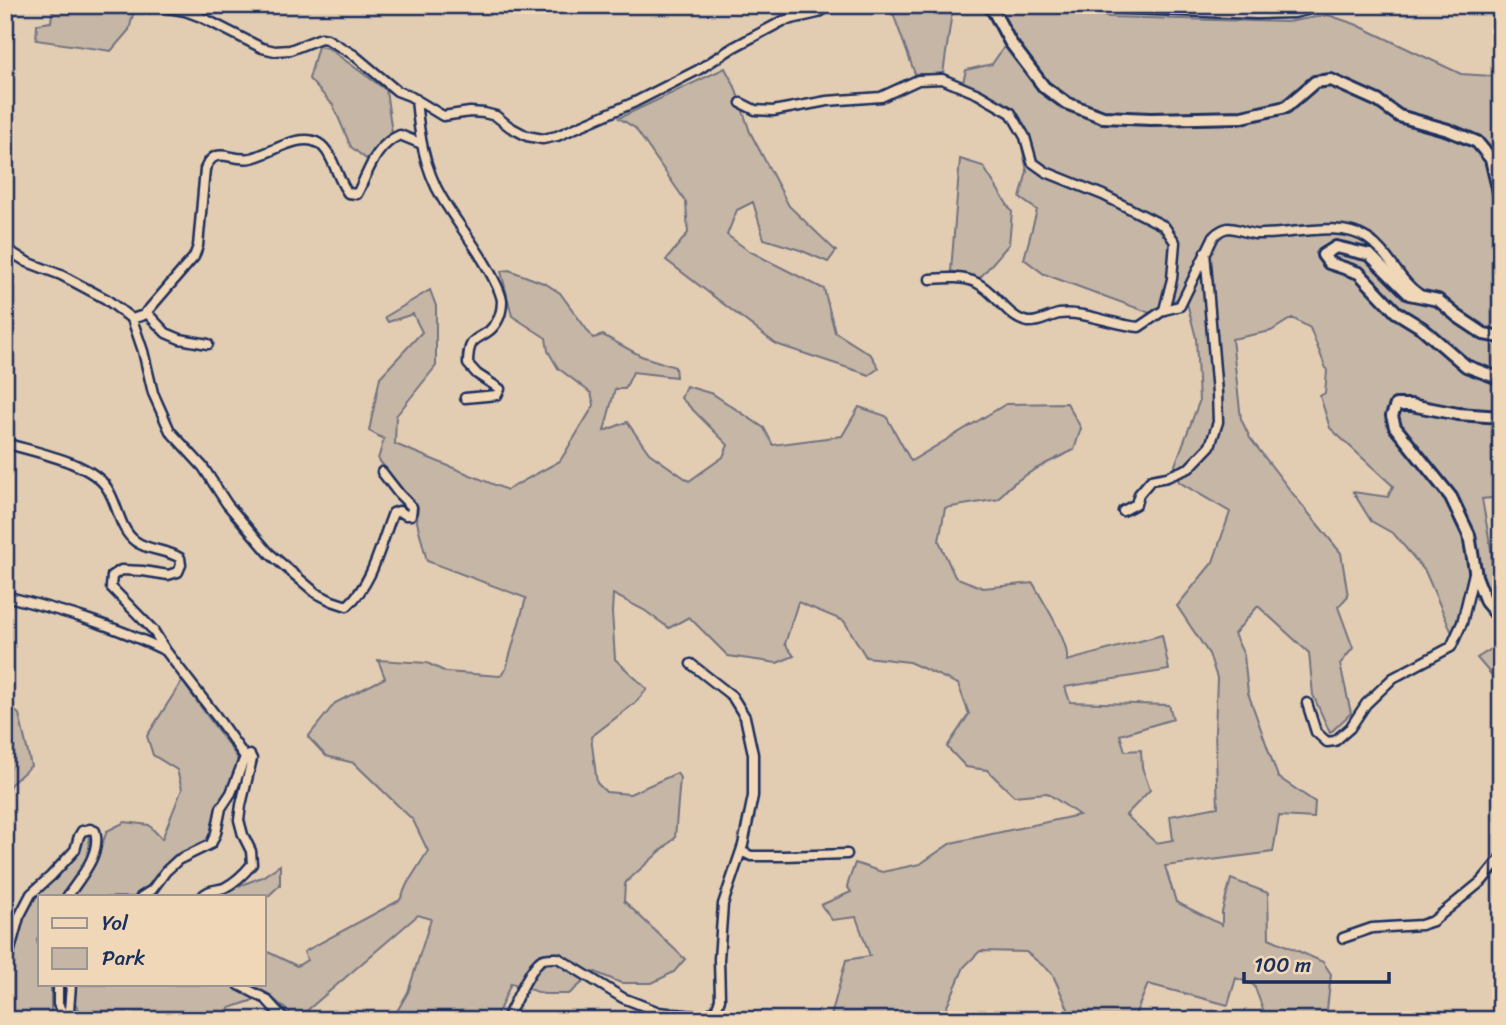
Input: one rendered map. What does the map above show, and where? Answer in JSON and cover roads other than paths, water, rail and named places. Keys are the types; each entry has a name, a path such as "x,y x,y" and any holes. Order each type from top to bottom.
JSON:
{"street":[{"path":"153,5 201,17 262,48 275,51 290,50 321,38 327,39 354,55 397,91 443,116 484,113 496,116 527,136 543,139 635,102 783,21 818,13 831,5"},
{"path":"988,5 995,12 1010,43 1044,87 1066,103 1103,117 1242,117 1286,107 1315,82 1331,80 1378,102 1399,116 1448,130 1477,142 1491,159 1501,201"},
{"path":"1091,5 1105,8 1257,14 1294,13 1327,5"},
{"path":"741,103 755,110 773,111 827,101 881,97 918,80 942,79 978,94 1011,113 1025,137 1032,162 1046,172 1103,195 1164,226 1175,242 1172,279 1164,310"},
{"path":"416,99 428,170 441,196 488,267 500,291 500,314 497,321 490,330 473,341 468,364 477,374 500,389 497,395 465,398"},
{"path":"132,319 144,315 194,257 198,246 205,169 213,156 249,159 303,139 318,143 328,154 342,186 348,193 356,194 377,154 389,139 400,135 422,144"},
{"path":"930,279 971,280 980,284 1015,316 1027,321 1060,314 1092,317 1139,327 1164,310 1180,306 1205,252 1220,231 1228,228 1255,234 1333,229 1348,230 1375,244 1411,288 1424,298"},
{"path":"5,245 27,262 61,275 106,299 132,319 153,393 170,431 203,467 227,505 268,553 316,593 347,606 359,595 379,553 393,513 399,510 411,515 412,507 382,472"},
{"path":"1501,337 1484,334 1438,300 1409,295 1370,255 1336,247 1324,255 1329,263 1359,273 1396,312 1422,328 1466,366 1501,379"},
{"path":"1124,510 1136,504 1139,494 1151,480 1189,468 1210,446 1218,422 1205,252"},
{"path":"146,312 166,332 180,339 208,344"},
{"path":"1501,417 1458,414 1411,405 1395,405 1392,416 1395,427 1451,497 1469,535 1475,570 1486,603 1501,621"},
{"path":"5,443 80,466 107,487 127,533 135,541 173,553 180,558 178,572 168,575 121,570 112,576 110,587 153,630 245,757"},
{"path":"1307,703 1316,732 1327,742 1335,741 1350,728 1366,704 1393,678 1451,647 1462,623 1475,570"},
{"path":"5,596 102,624 166,651"},
{"path":"506,1020 539,960 546,958 558,958 623,998 659,1012 703,1017 716,1010 720,999 719,959 723,904 741,850 753,796 753,754 745,717 732,696 691,664"},
{"path":"204,895 241,878 252,864 251,851 239,820 251,759 250,755 245,757"},
{"path":"144,895 152,890 178,860 211,844 221,808 231,793 245,757"},
{"path":"5,968 19,917 31,894 75,850 82,831 90,828 95,831 97,839 93,856 68,895"},
{"path":"741,850 751,856 847,854"},
{"path":"1343,938 1372,928 1422,925 1433,921 1482,881 1501,858"},
{"path":"58,986 58,1004 66,1020"},
{"path":"71,986 69,1011 72,1020"},
{"path":"241,986 266,999 285,1020"}]}
